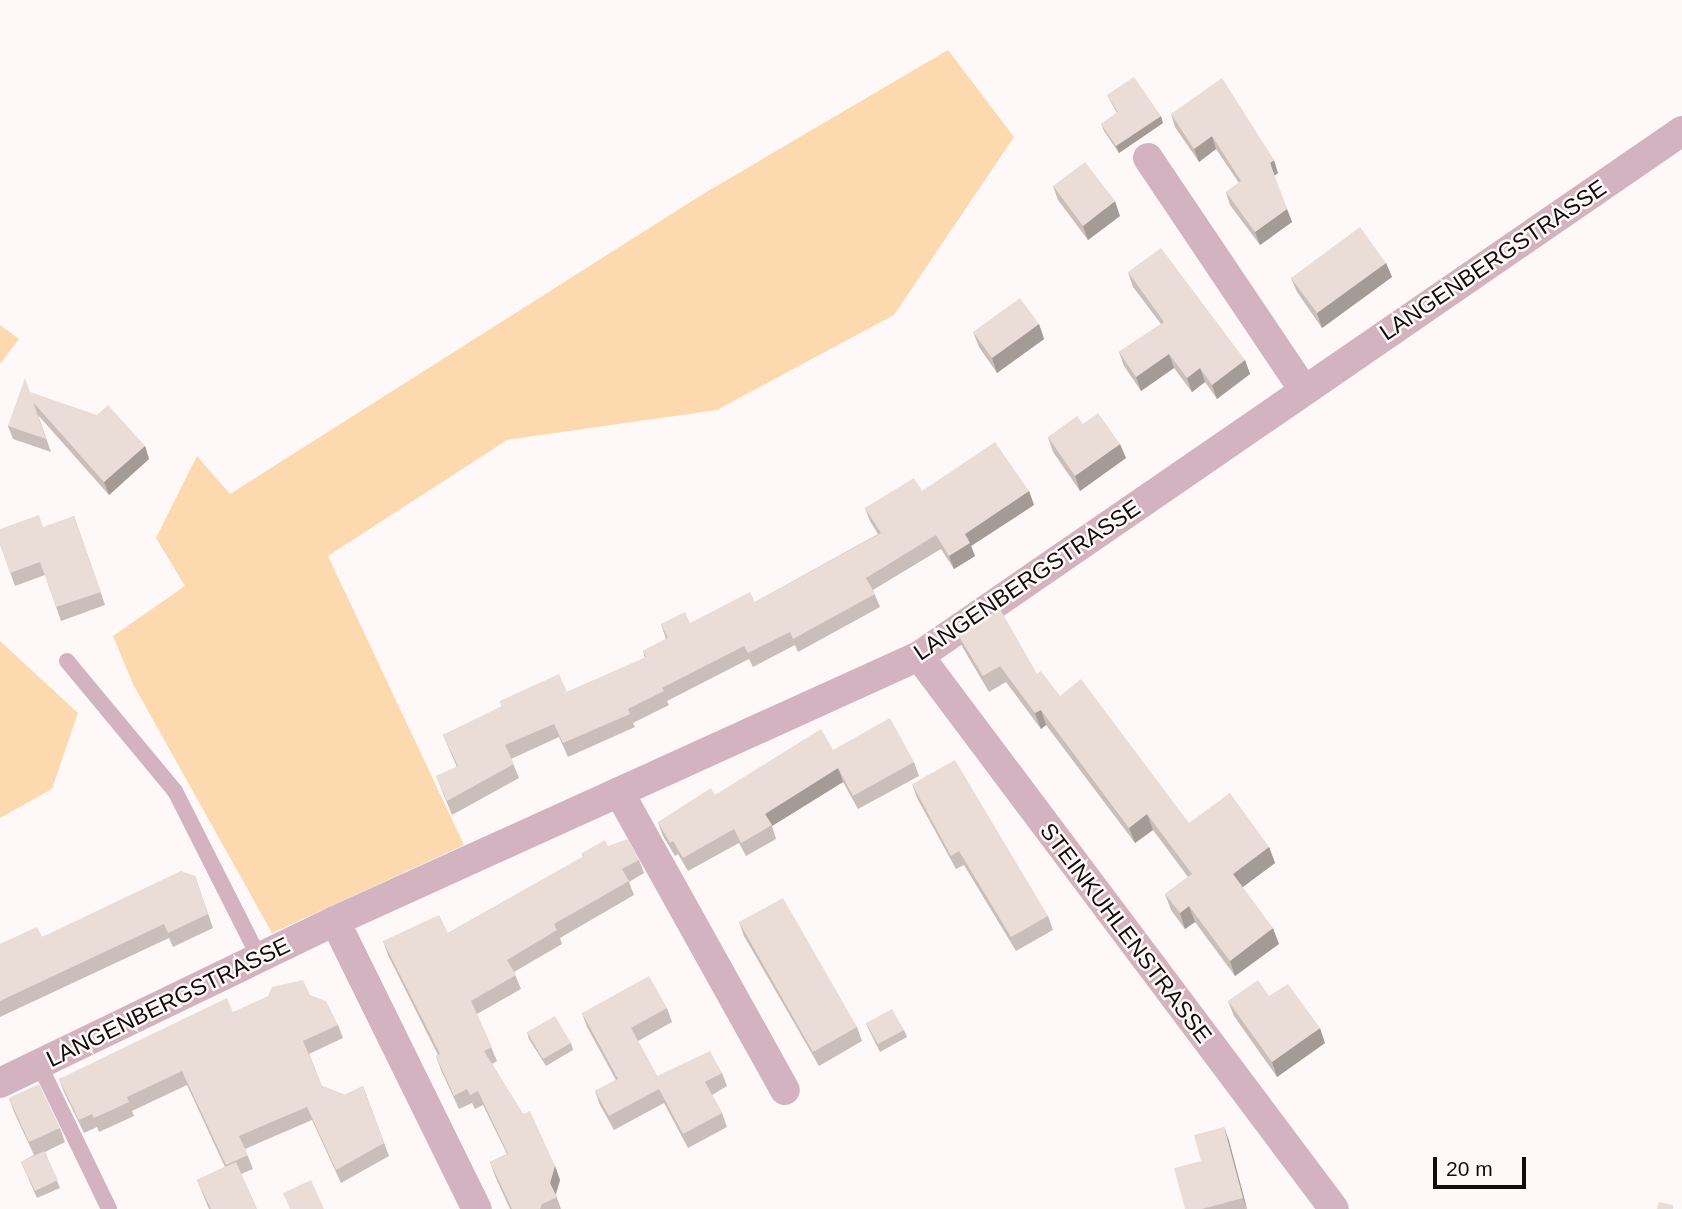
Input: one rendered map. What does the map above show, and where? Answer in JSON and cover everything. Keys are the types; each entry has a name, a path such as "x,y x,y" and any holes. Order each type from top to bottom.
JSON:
{"street":[{"name":"LANGENBERGSTRASSE","path":"0,1083 335,921 919,656 1303,389 1682,131"},
{"path":"1148,158 1303,389"},
{"name":"STEINKUHLENSTRASSE","path":"919,656 1334,1209"},
{"path":"618,792 785,1090"},
{"path":"335,921 477,1209"}],"lane":[{"path":"67,661 176,791 260,959"},
{"path":"39,1065 109,1209"}],"shaded area":[{"path":"948,50 1014,137 894,315 717,410 507,440 328,556 464,845 272,933 133,684 113,636 185,586 156,538 197,456 230,494 703,194"},
{"path":"0,325 19,339 0,364"},
{"path":"0,641 78,713 52,789 0,818"}],"building":[{"path":"1134,77 1161,116 1116,146 1101,124 1118,112 1107,95"},
{"path":"1222,78 1274,160 1270,163 1287,209 1255,232 1226,192 1241,181 1212,136 1194,149 1171,114"},
{"path":"1085,162 1115,201 1083,226 1053,186"},
{"path":"1360,227 1386,263 1317,313 1291,278"},
{"path":"1161,248 1245,360 1212,385 1200,368 1187,378 1169,354 1136,377 1119,352 1164,322 1128,272"},
{"path":"1020,298 1039,324 992,358 973,332"},
{"path":"25,378 30,392 97,415 108,405 145,446 104,482 33,402 46,439 8,426"},
{"path":"1098,413 1120,444 1075,476 1048,437 1077,416 1083,424"},
{"path":"995,442 1029,491 965,534 970,543 949,556 936,535 866,578 875,594 793,639 790,632 748,653 744,646 662,688 664,691 628,709 630,714 563,743 554,724 505,745 514,764 447,801 436,776 458,766 443,735 502,706 500,701 559,674 567,692 646,657 643,651 668,638 661,624 685,612 690,623 750,592 755,602 881,533 865,508 914,478 922,491"},
{"path":"39,515 43,527 74,516 101,592 56,607 40,562 10,573 0,544 0,529"},
{"path":"1000,609 1037,674 1041,671 1060,696 1081,679 1189,823 1230,793 1269,847 1233,874 1273,928 1230,961 1189,906 1180,913 1165,894 1192,874 1147,814 1129,828 1041,710 1035,713 1000,666 983,676 957,633"},
{"path":"890,718 914,762 853,796 838,768 765,814 772,825 741,843 734,829 683,858 673,841 670,843 658,822 711,788 715,795 821,729 833,750"},
{"path":"955,760 1048,916 1011,937 959,851 951,856 912,784"},
{"path":"628,839 639,860 622,869 629,881 554,924 557,930 507,960 516,975 471,1001 492,1047 484,1051 523,1114 530,1111 555,1166 550,1183 557,1197 542,1204 540,1209 512,1209 490,1162 508,1154 478,1091 470,1095 467,1089 454,1096 436,1056 440,1054 383,941 439,915 448,933 584,856 582,853 605,840 608,846"},
{"path":"181,871 195,876 208,914 168,933 164,924 0,1001 0,944 37,927 42,937"},
{"path":"783,898 857,1027 813,1052 739,922"},
{"path":"649,976 667,1008 631,1028 657,1076 710,1051 722,1073 705,1082 722,1113 683,1134 659,1089 609,1116 595,1091 618,1079 582,1013"},
{"path":"303,980 310,995 326,1001 338,1025 303,1041 322,1086 345,1095 363,1086 384,1143 336,1170 307,1107 239,1136 248,1155 226,1165 182,1071 127,1097 129,1102 94,1118 92,1114 79,1120 59,1079 227,998 233,1012 268,996 272,987"},
{"path":"1258,980 1269,996 1288,984 1320,1028 1272,1062 1228,1001"},
{"path":"892,1009 904,1030 878,1044 866,1023"},
{"path":"555,1016 571,1043 543,1059 527,1032"},
{"path":"39,1084 60,1128 29,1142 9,1098"},
{"path":"1224,1127 1243,1198 1202,1209 1185,1209 1174,1168 1201,1161 1194,1135"},
{"path":"44,1151 58,1180 35,1191 21,1162"},
{"path":"236,1162 257,1209 211,1209 197,1180"},
{"path":"311,1180 324,1209 290,1209 283,1193"},
{"path":"1659,1202 1673,1205 1673,1209 1657,1209"}]}
